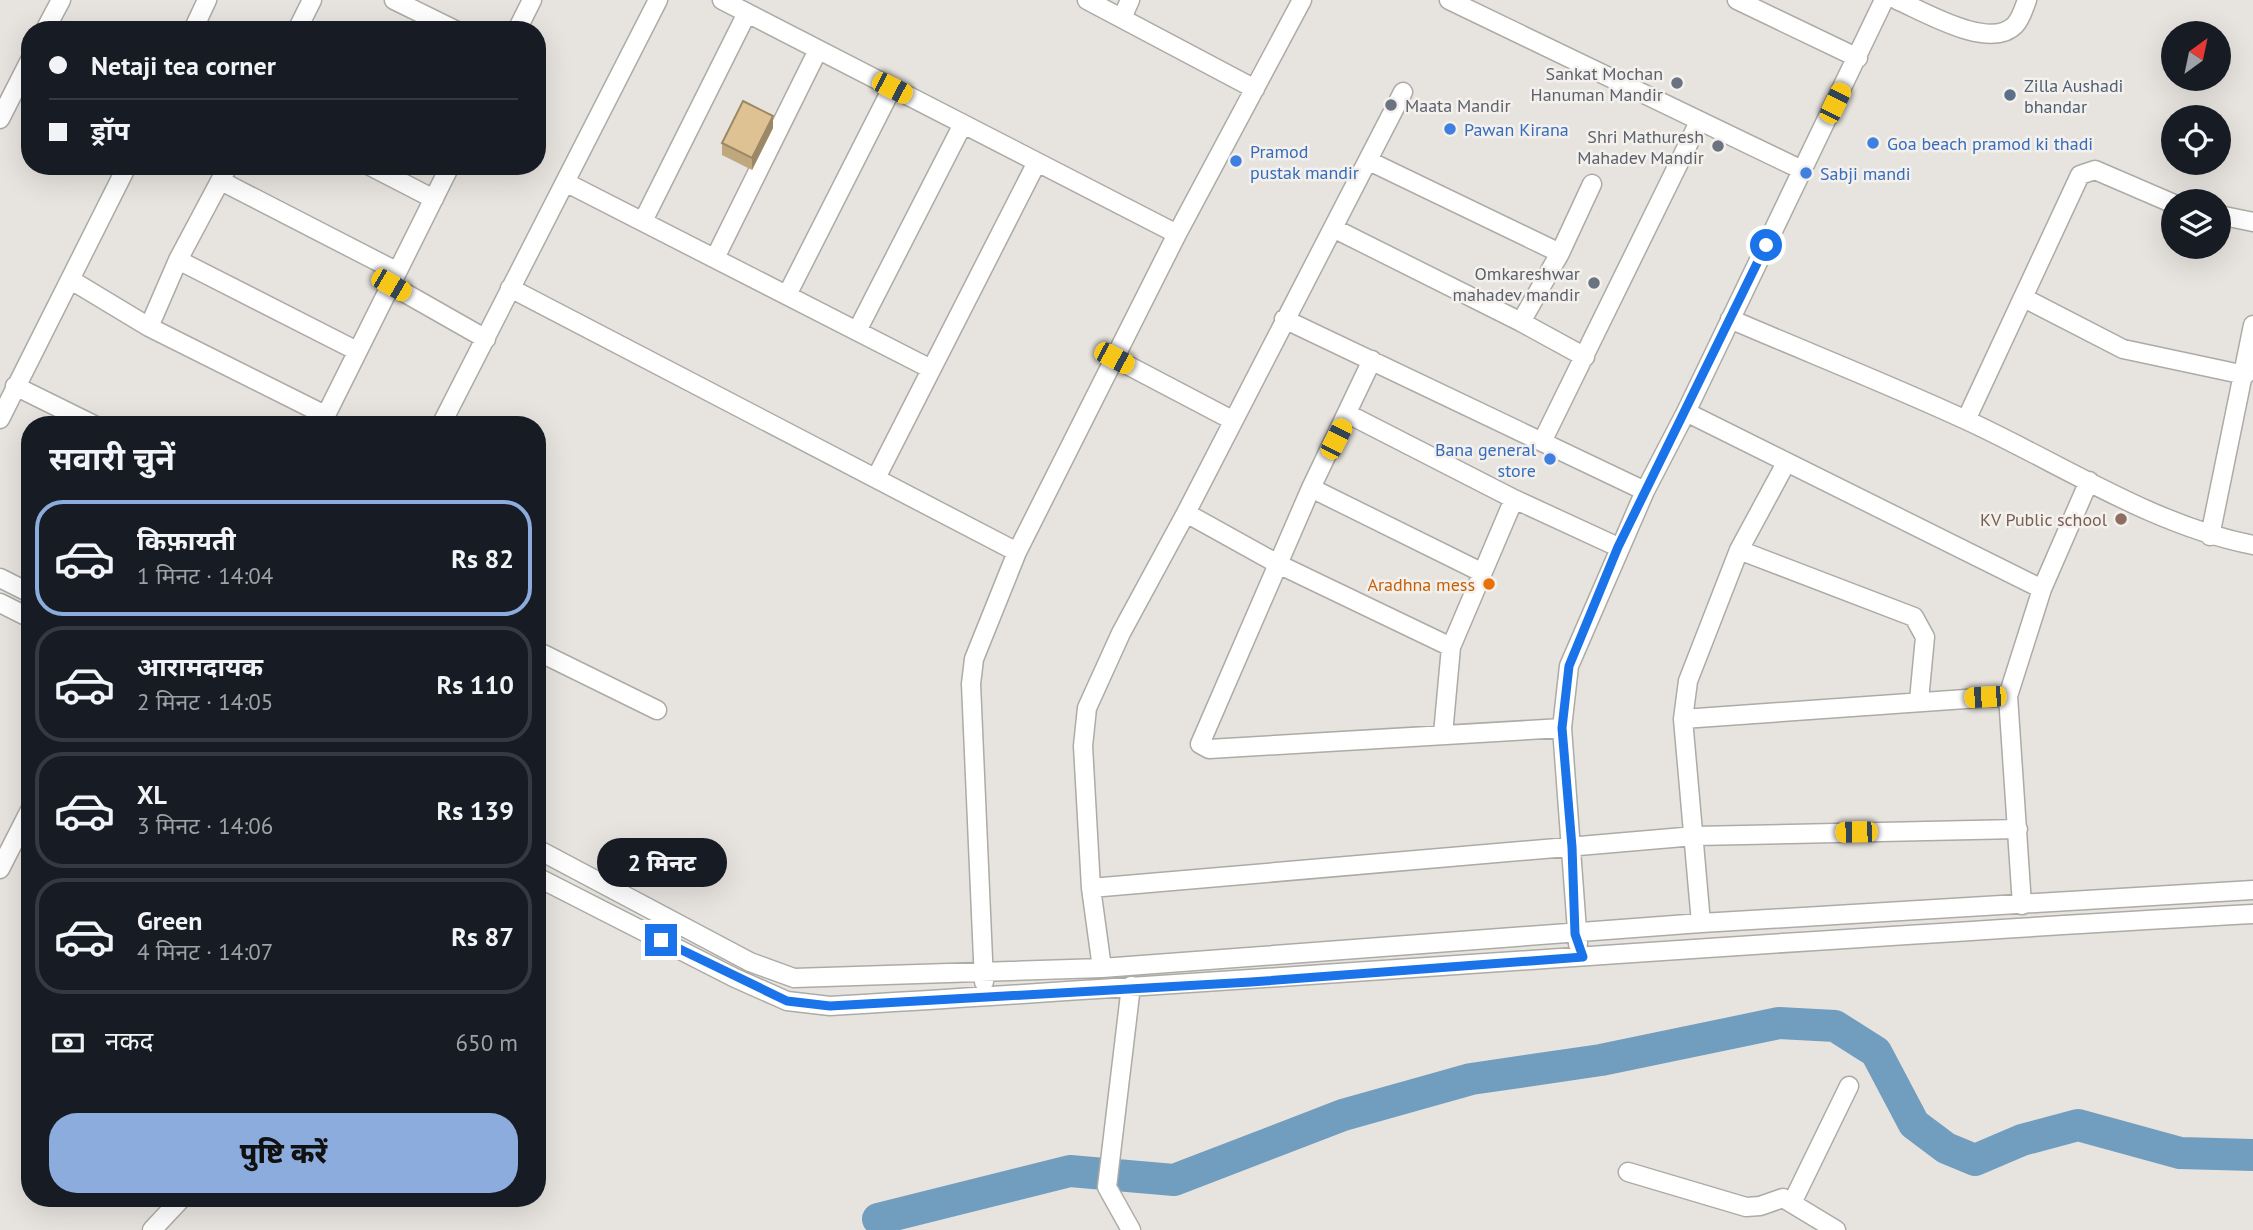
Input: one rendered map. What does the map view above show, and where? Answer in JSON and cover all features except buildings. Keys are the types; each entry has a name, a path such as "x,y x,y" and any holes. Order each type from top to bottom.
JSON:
{"street":[{"path":"197,21 207,0"},
{"path":"304,21 312,0"},
{"path":"394,0 437,21"},
{"path":"522,21 532,0"},
{"path":"446,416 657,0"},
{"path":"722,0 1177,234"},
{"path":"1087,0 1255,89"},
{"path":"1122,18 1130,0"},
{"path":"988,997 981,972 971,684 974,659 1017,552 1177,234 1301,0"},
{"path":"1449,0 1802,170"},
{"path":"1737,0 1762,6 1858,58"},
{"path":"1583,957 1575,934 1572,847 1562,728 1569,666 1618,547 1686,412 1884,0"},
{"path":"1897,0 1982,36 2002,34 2016,24 2028,0"},
{"path":"49,21 57,1"},
{"path":"643,222 747,13"},
{"path":"715,258 818,50"},
{"path":"1,114 21,77"},
{"path":"787,295 892,88"},
{"path":"1102,968 1091,888 1083,746 1087,708 1121,633 1186,513 1403,92"},
{"path":"1542,442 1699,122"},
{"path":"857,331 963,124"},
{"path":"1369,161 1560,253"},
{"path":"876,478 1037,162"},
{"path":"1966,420 2080,175 2095,170 2161,198"},
{"path":"0,419 123,175"},
{"path":"149,327 178,260 224,175"},
{"path":"227,175 486,339"},
{"path":"387,175 434,199"},
{"path":"325,416 446,175"},
{"path":"565,182 931,369"},
{"path":"1521,322 1560,253 1592,184"},
{"path":"2231,217 2253,222"},
{"path":"1333,228 1585,357"},
{"path":"178,260 357,351"},
{"path":"71,280 149,327 316,416"},
{"path":"510,288 1017,552"},
{"path":"2024,298 2123,349 2245,374"},
{"path":"1284,319 1645,491"},
{"path":"1730,319 1966,420 2089,481 2210,536 2253,545"},
{"path":"2210,536 2253,325"},
{"path":"1114,358 1232,420"},
{"path":"1372,360 1349,414 1311,488 1200,744 1209,749 1562,728"},
{"path":"15,386 76,416"},
{"path":"1686,412 2042,589"},
{"path":"1349,414 1514,499 1618,547"},
{"path":"1701,923 1683,719 1688,681 1739,550 1786,463"},
{"path":"2022,905 2008,696 2042,589 2089,481"},
{"path":"1311,488 1481,572"},
{"path":"1443,734 1451,647 1514,499"},
{"path":"1186,513 1279,564 1451,647"},
{"path":"1739,550 1914,617 1924,637 1919,700"},
{"path":"0,578 21,588"},
{"path":"0,603 21,614"},
{"path":"546,655 657,710"},
{"path":"1683,719 1919,700 2008,696"},
{"path":"0,869 21,828"},
{"path":"1091,888 1695,836 2018,829"},
{"path":"546,854 750,962 794,978 1102,968 1701,923 2253,890"},
{"path":"546,882 735,978 787,1001 830,1006 1131,986 1251,982 1583,957 2253,914"},
{"path":"1131,986 1107,1187 1131,1230"},
{"path":"1792,1203 1849,1086"},
{"path":"1628,1172 1746,1207 1759,1206 1777,1197 1836,1230"},
{"path":"152,1230 174,1207"}],"waterway":[{"path":"878,1219 1070,1171 1174,1180 1343,1115 1471,1079 1601,1060 1779,1023 1835,1026 1876,1052 1914,1124 1946,1148 1975,1160 2022,1140 2078,1125 2180,1153 2253,1155"}],"place":[{"name":"Sankat Mochan Hanuman Mandir","path":"1677,83"},
{"name":"Zilla Aushadi bhandar","path":"2010,95"},
{"name":"Maata Mandir","path":"1391,105"},
{"name":"Pawan Kirana","path":"1450,129"},
{"name":"Goa beach pramod ki thadi","path":"1873,143"},
{"name":"Shri Mathuresh Mahadev Mandir","path":"1718,146"},
{"name":"Pramod pustak mandir","path":"1236,161"},
{"name":"Sabji mandi","path":"1806,173"},
{"name":"Omkareshwar mahadev mandir","path":"1594,283"},
{"name":"Bana general store","path":"1550,459"},
{"name":"KV Public school","path":"2121,519"},
{"name":"Aradhna mess","path":"1489,584"}],"route":[{"path":"661,940 787,1001 830,1006 1131,986 1251,982 1583,957 1575,934 1572,847 1562,728 1569,666 1618,547 1766,245"}]}
